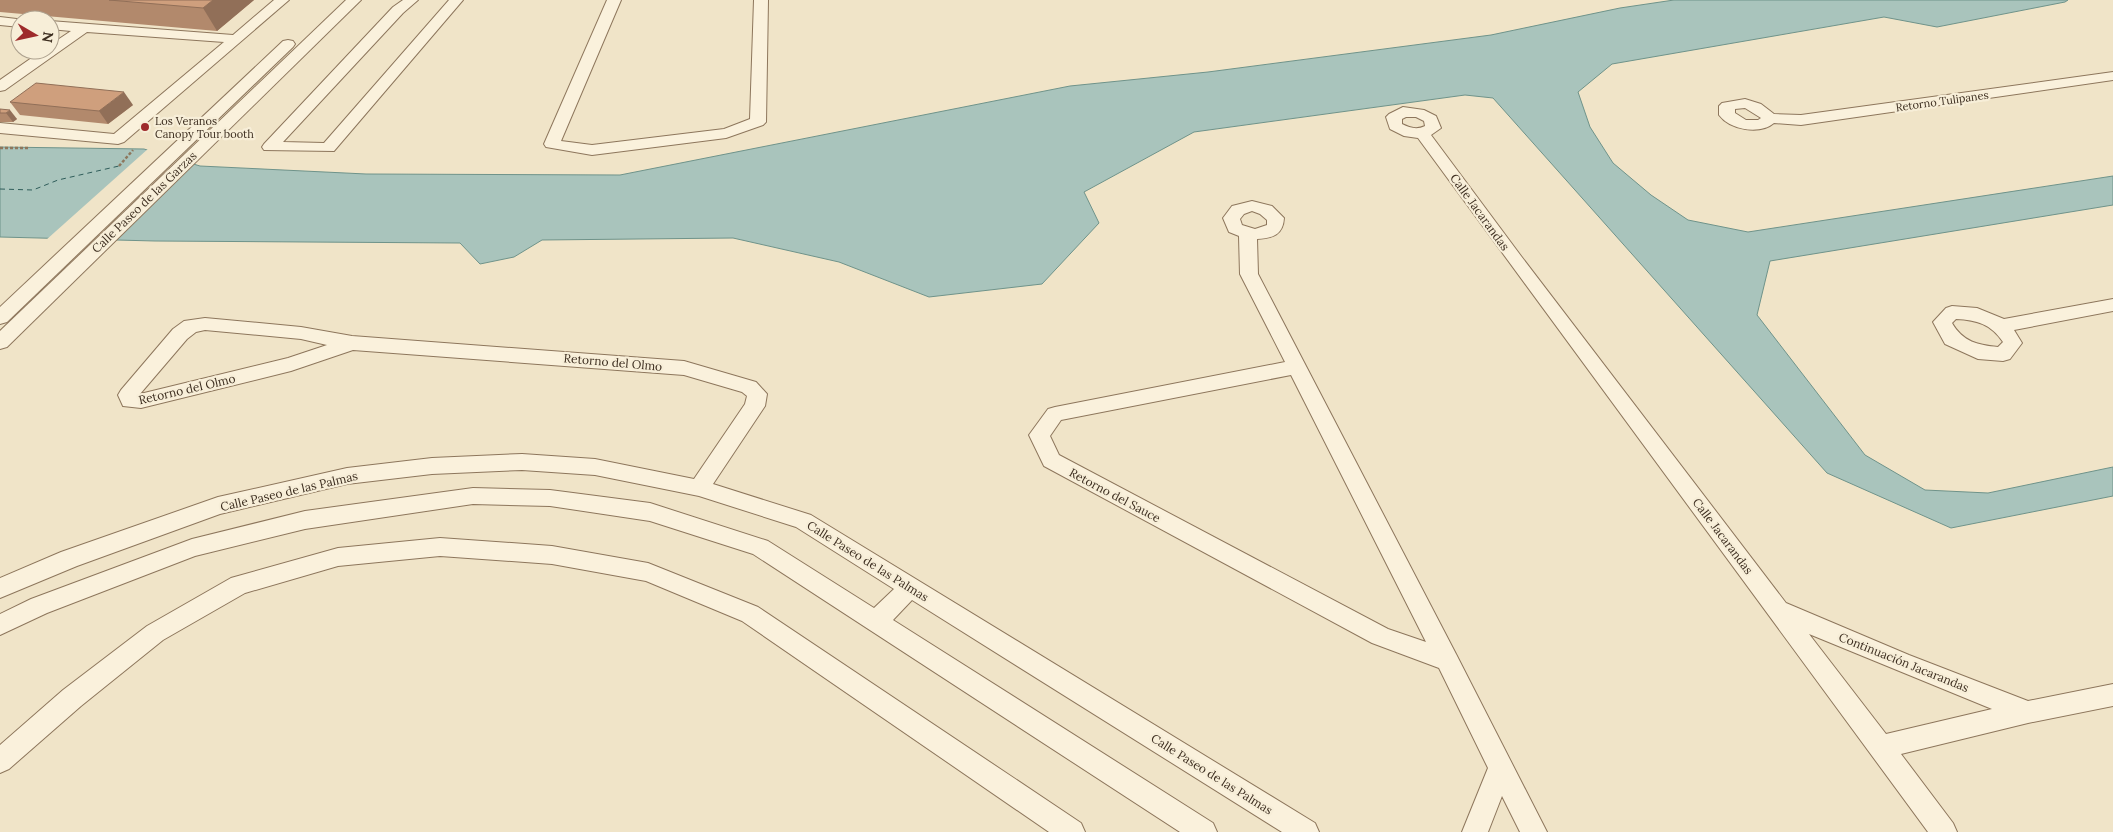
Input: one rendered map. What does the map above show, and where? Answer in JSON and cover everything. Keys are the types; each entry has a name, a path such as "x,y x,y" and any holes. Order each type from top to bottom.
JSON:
{"street":[{"path":"0,128 118,138 229,38 268,0"},
{"path":"60,26 229,38 282,0"},
{"name":"Calle Paseo de las Garzas","path":"0,318 334,0"},
{"name":"Calle Paseo de las Garzas","path":"0,342 354,0"},
{"path":"411,0 398,10 270,147 328,148 456,0"},
{"path":"614,0 552,144 592,150 726,133 758,122 761,0"},
{"path":"0,87 84,28"},
{"name":"Retorno Tulipanes","path":"1770,118 1800,120 2113,77"},
{"name":"Calle Jacarandas","path":"1423,134 1515,260 1781,611 1944,832"},
{"path":"1248,234 1249,274 1534,832"},
{"path":"2002,326 2113,305"},
{"name":"Retorno del Olmo","path":"352,343 291,364 141,401 130,401 128,395 180,334 191,326 205,324 254,327 301,333 352,343 684,368 748,386 757,394 756,406 720,454 699,488"},
{"name":"Retorno del Sauce","path":"1296,368 1055,414 1039,435 1051,460 1380,636 1448,661"},
{"name":"Calle Paseo de las Palmas","path":"0,588 69,559 218,506 347,476 432,466 522,462 595,467 699,488 803,521 1306,832"},
{"path":"0,625 39,606 192,548 305,520 473,496 550,498 650,512 760,548 1204,832"},
{"path":"0,762 72,698 155,633 239,585 338,557 440,547 552,555 648,572 750,614 1072,832"},
{"path":"878,622 910,587"},
{"name":"Continuación Jacarandas","path":"1781,611 1901,662 2028,712"},
{"path":"1880,747 2028,712 2113,695"},
{"path":"1475,832 1501,766"}],"water":[{"path":"1674,0 2068,0 1937,27 1884,17 1612,64 1578,92 1590,127 1613,163 1651,195 1688,220 1748,232 2113,176 2113,205 1770,261 1757,315 1865,455 1925,490 1988,493 2113,467 2113,496 1951,528 1827,473 1493,98 1465,95 1194,132 1084,192 1099,223 1042,284 929,297 839,262 733,238 542,240 514,257 480,264 460,243 155,241 0,237 0,147 144,149 200,166 366,174 620,175 1070,86 1208,72 1491,35 1620,8"}],"pier":[{"path":"149,148 191,161 105,242 46,240"}],"building":[{"path":"109,0 213,0 203,8"},
{"path":"36,83 124,92 99,111 10,102"},
{"path":"0,109 10,110 6,113 0,113"}],"ferry route":[{"path":"0,189 33,190 58,180 119,166"}],"place":[{"name":"Los Veranos Canopy Tour booth","path":"145,127"}]}
